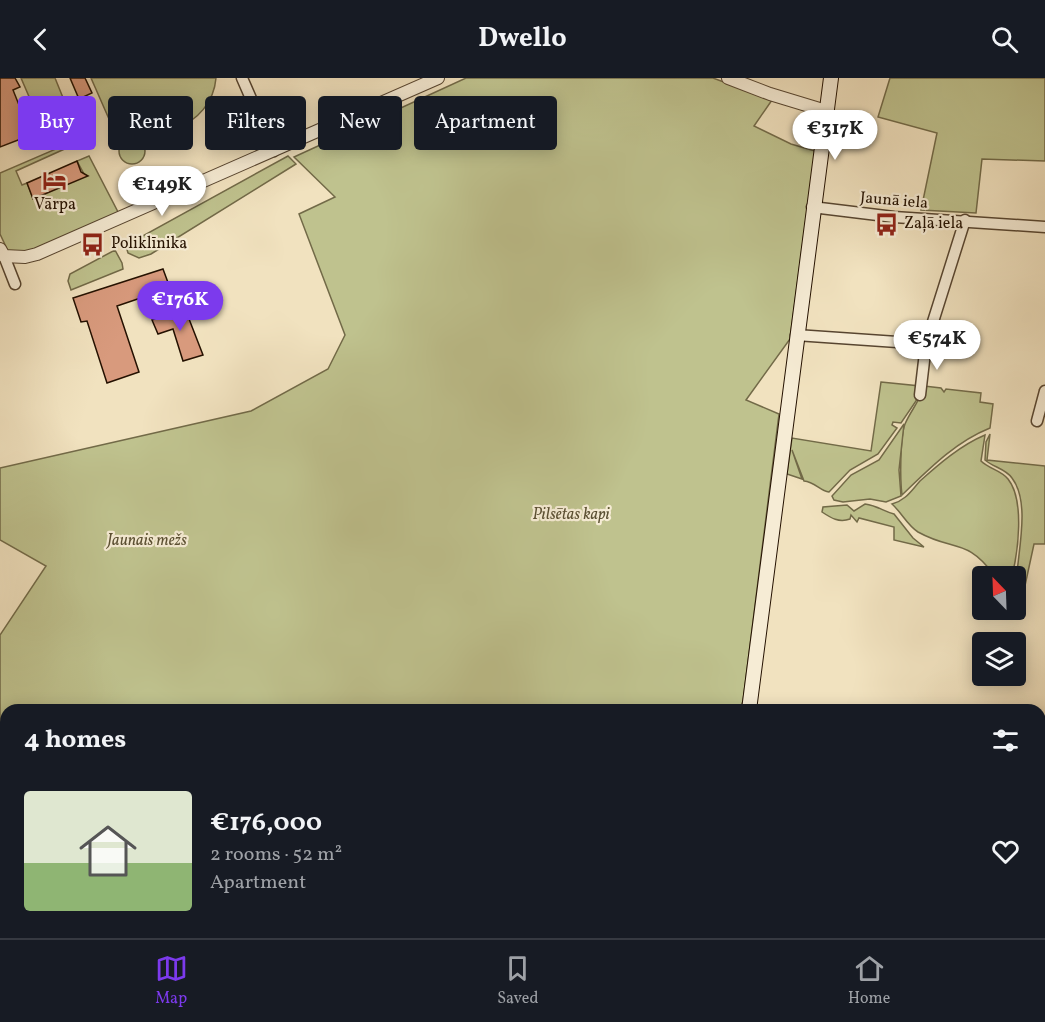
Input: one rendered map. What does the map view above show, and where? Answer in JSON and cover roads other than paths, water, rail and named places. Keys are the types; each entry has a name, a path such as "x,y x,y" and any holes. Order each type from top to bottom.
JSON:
{"main road":[{"path":"750,704 812,207 831,78"}],"street":[{"path":"242,78 274,152"},
{"path":"2,253 25,257 37,254 274,152 438,78"},
{"path":"728,78 826,111"},
{"name":"Jaunā iela","path":"812,207 894,217 1045,226"},
{"path":"920,395 926,344 965,220"},
{"path":"2,253 15,284"},
{"path":"796,335 926,344"},
{"path":"1037,421 1045,391"}],"place":[{"name":"Vārpa","path":"55,180"},
{"name":"Zaļā iela","path":"886,224"},
{"name":"Poliklīnika","path":"93,244"}],"park label":[{"name":"Pilsētas kapi","path":"571,515"},
{"name":"Jaunais mežs","path":"147,541"}]}
